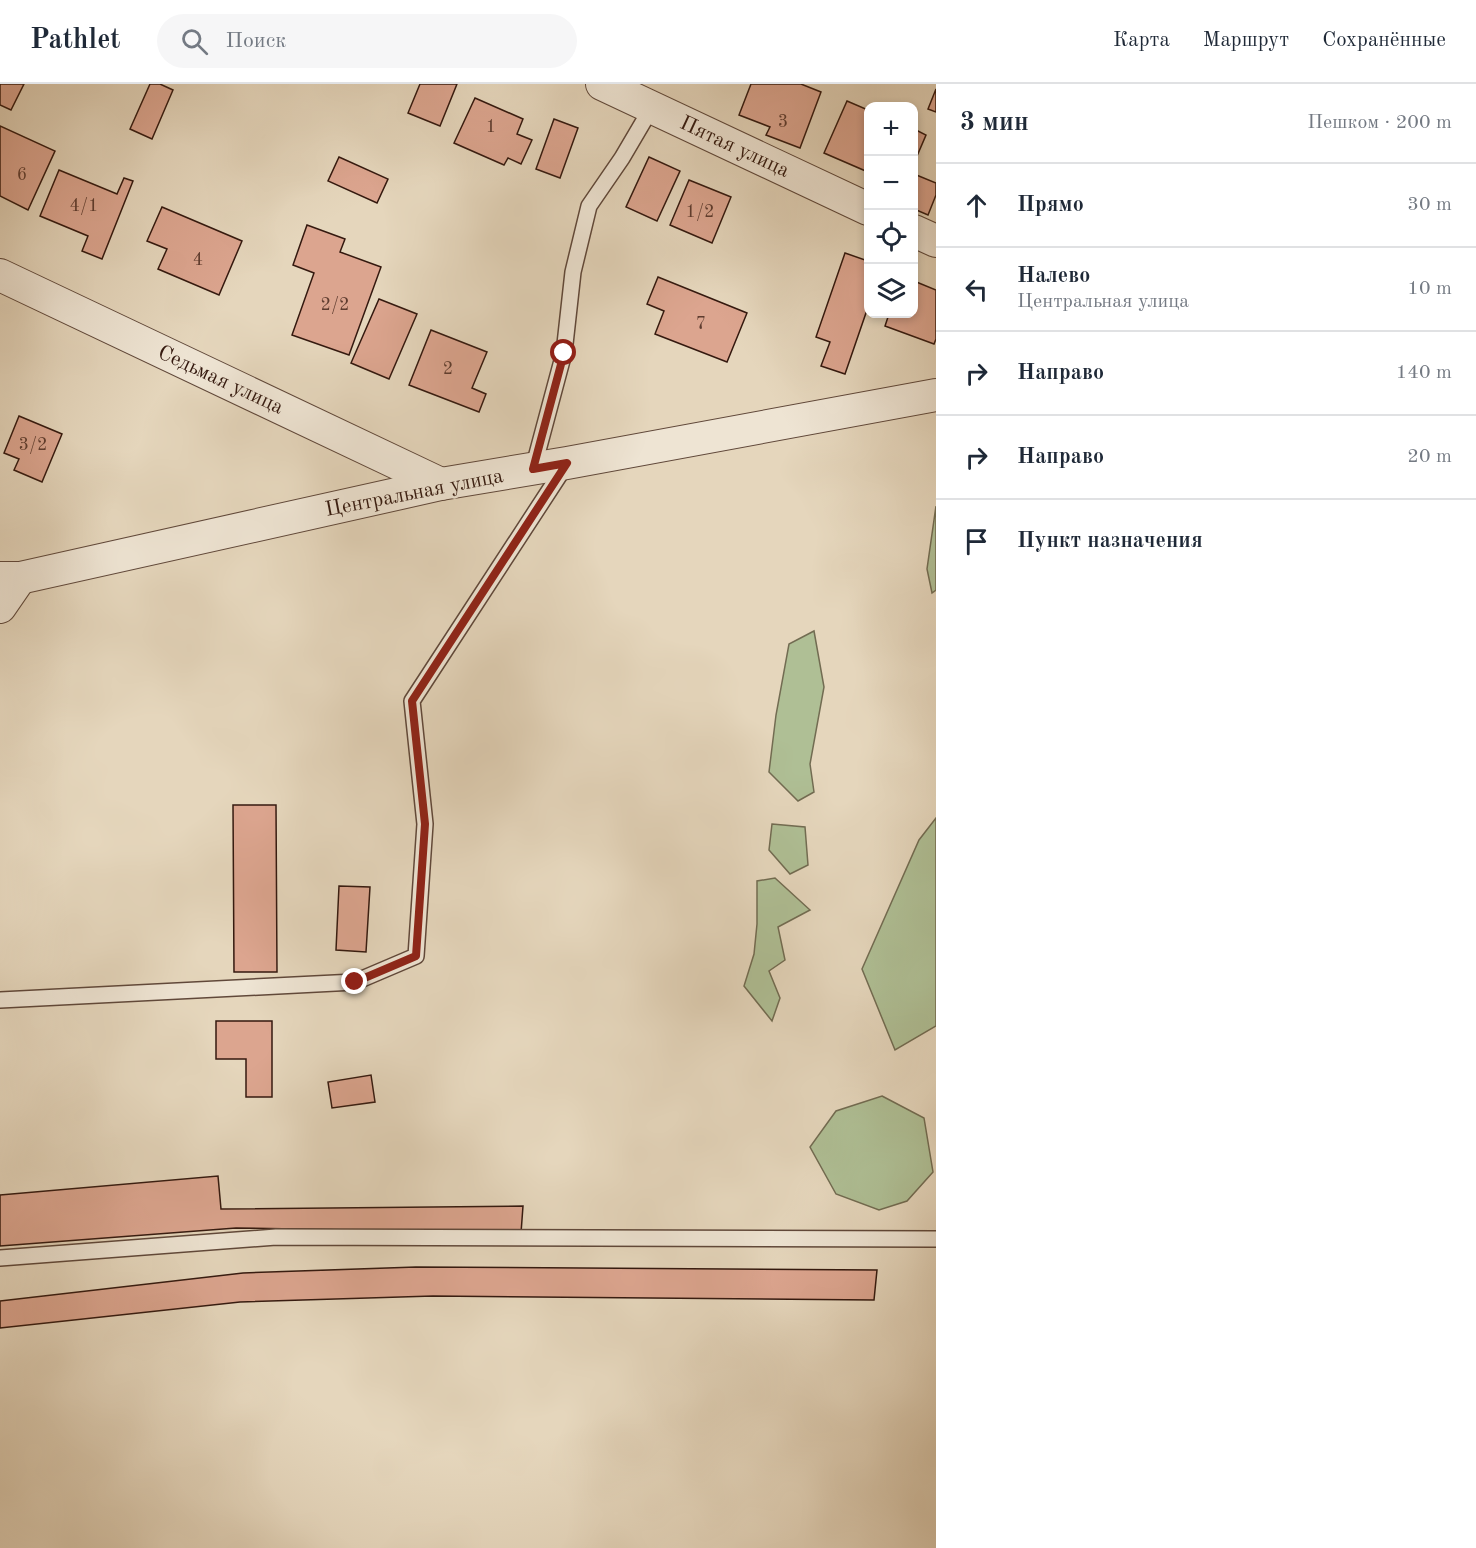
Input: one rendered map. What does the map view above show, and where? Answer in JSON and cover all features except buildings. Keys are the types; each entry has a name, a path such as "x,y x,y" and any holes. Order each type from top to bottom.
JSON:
{"street":[{"name":"Пятая улица","path":"629,93 864,207"},
{"path":"918,233 936,241"},
{"name":"Седьмая улица","path":"0,275 441,484"},
{"name":"Центральная улица","path":"10,578 441,484 936,396"},
{"path":"0,607 10,578"}],"lane":[{"path":"533,469 564,353 573,272 589,206 622,158 629,93"},
{"path":"0,1000 355,982 416,956 425,824 412,701 567,463"},
{"path":"0,1258 276,1237 936,1239"}],"green space":[{"path":"936,506 936,590 932,593 927,569"},
{"path":"814,631 824,687 810,764 814,792 798,801 769,772 776,715 789,644"},
{"path":"936,818 936,1026 895,1050 862,969 919,840"},
{"path":"772,824 805,827 808,865 790,874 769,850"},
{"path":"775,878 810,910 778,927 785,960 769,971 780,998 772,1021 744,986 754,954 757,881"},
{"path":"882,1096 924,1118 933,1172 907,1201 879,1210 836,1194 810,1147 836,1111"}],"route":[{"path":"355,982 416,956 425,824 412,701 567,463 533,469 564,353"}]}
